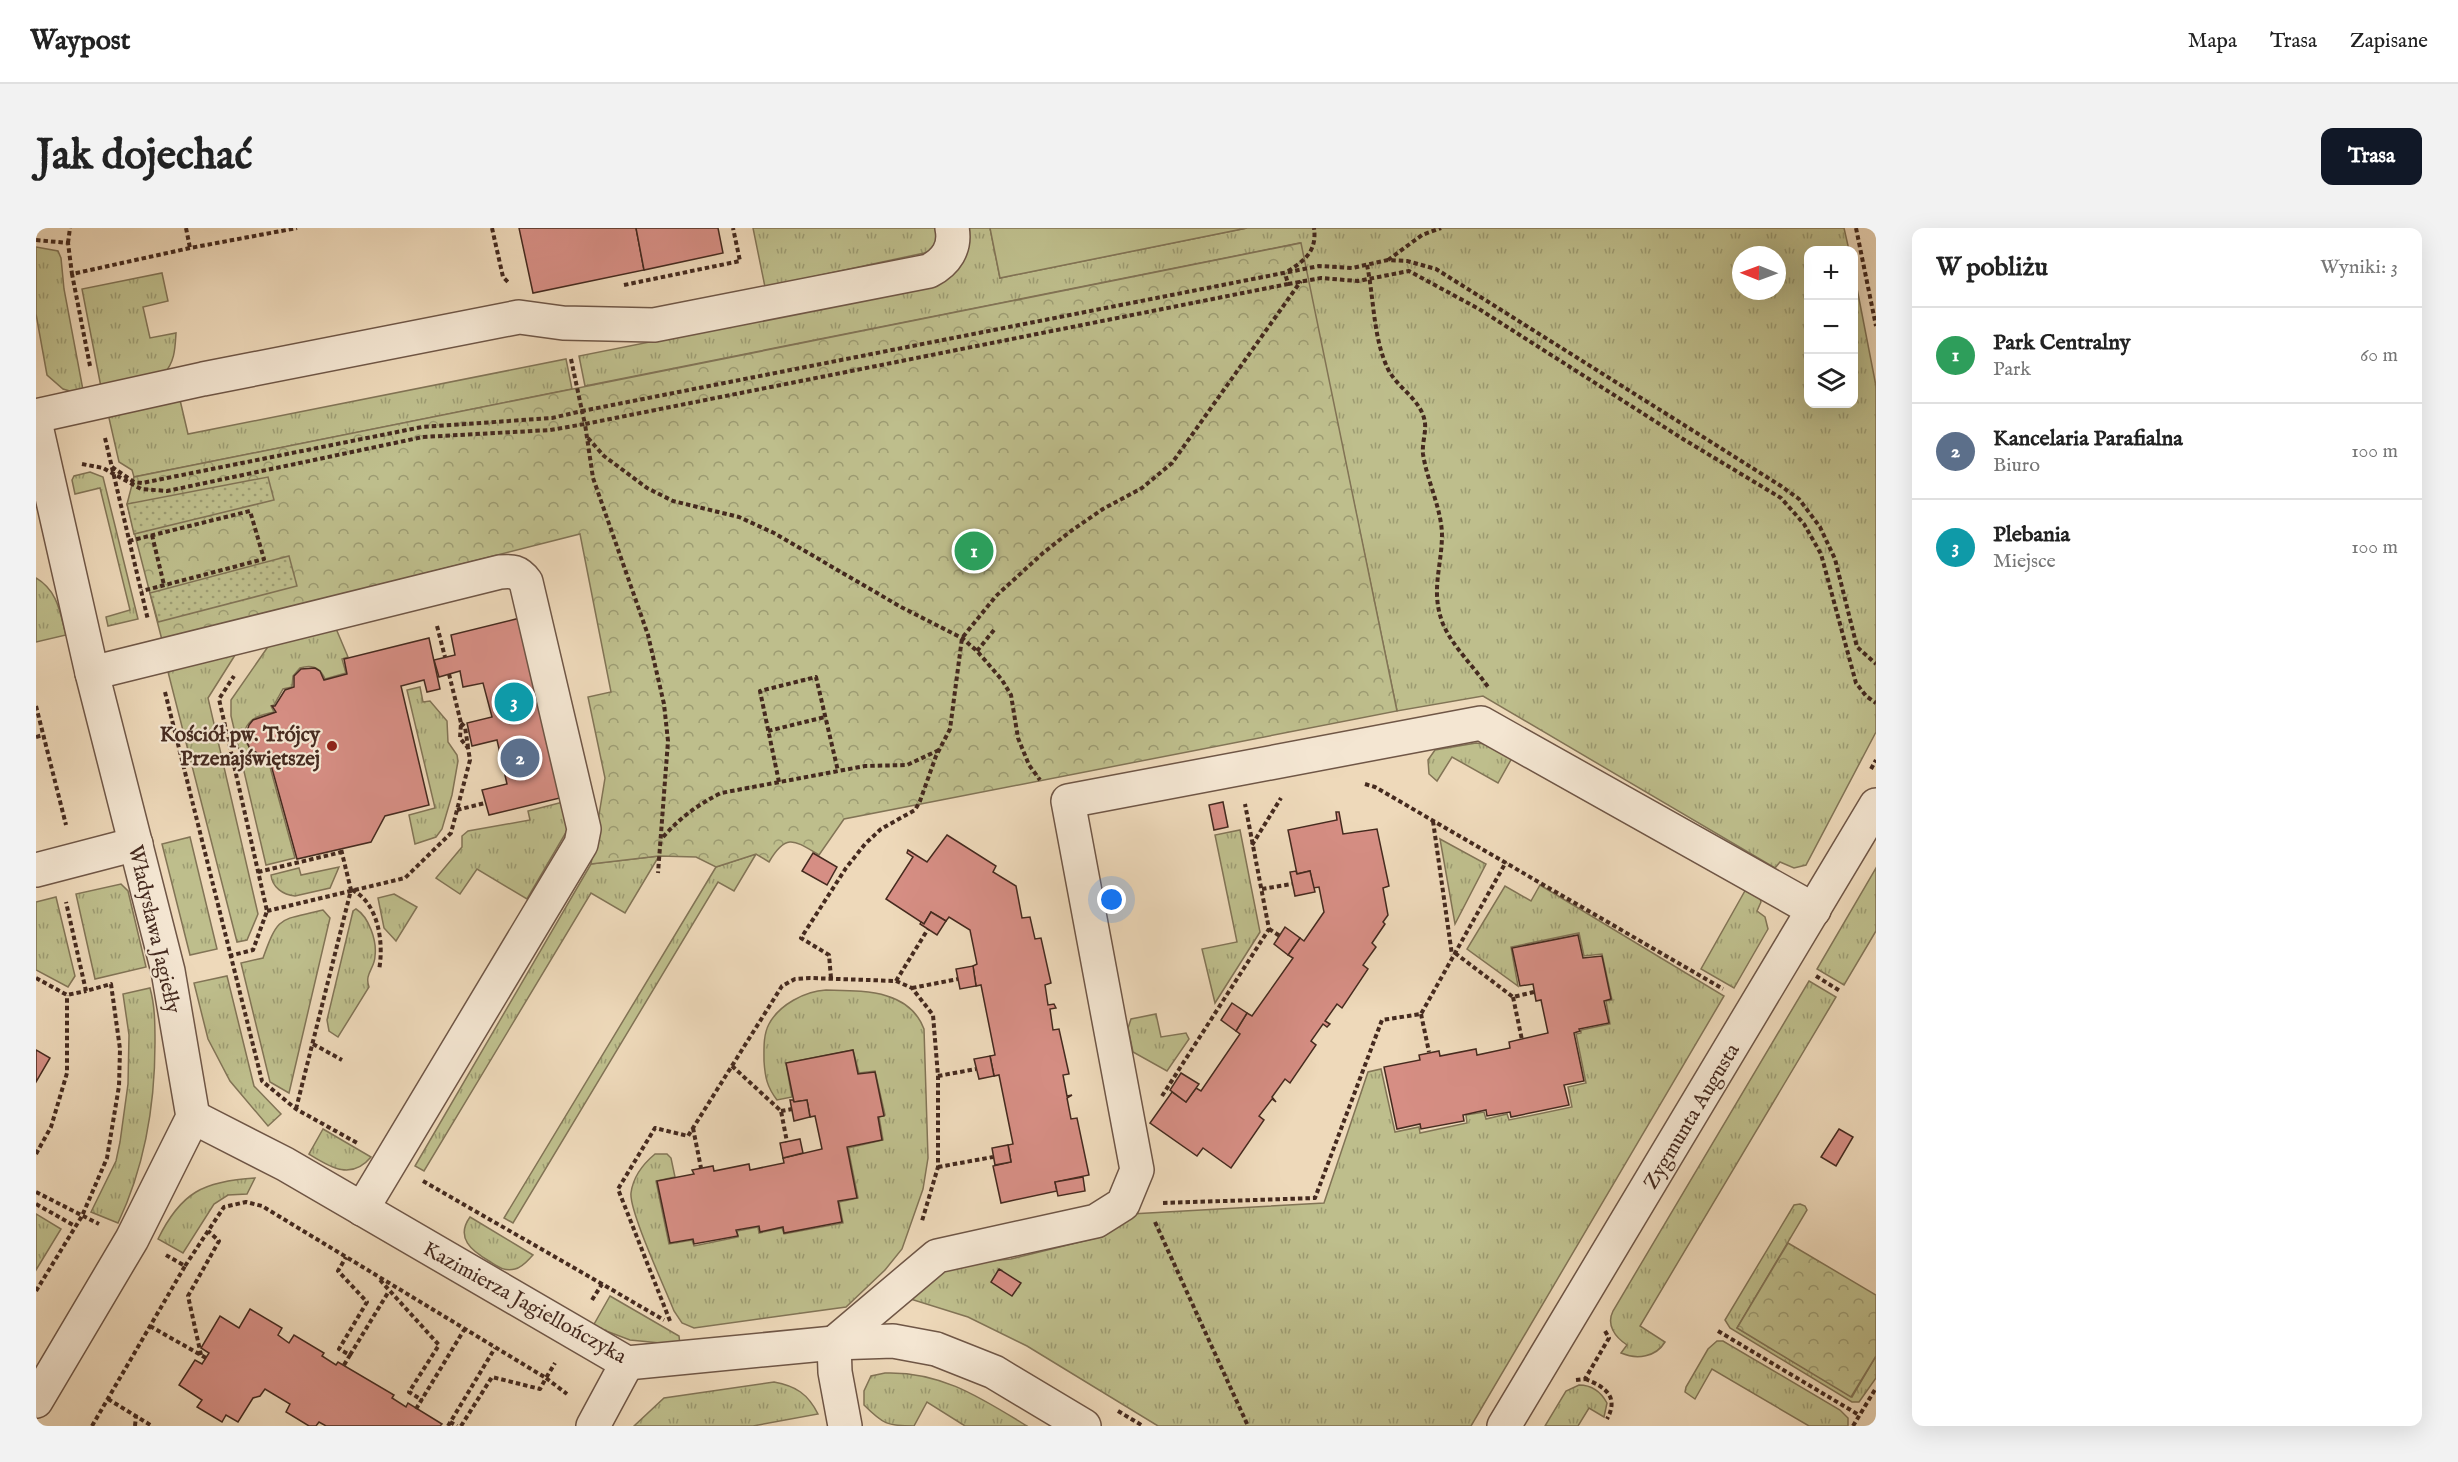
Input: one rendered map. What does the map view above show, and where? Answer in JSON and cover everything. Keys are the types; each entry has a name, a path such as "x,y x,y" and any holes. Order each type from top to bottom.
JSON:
{"street":[{"path":"36,416 519,317 563,323 654,325 929,271 940,265 953,245 952,228"},
{"name":"Władysława Jagiełły","path":"36,426 46,471 49,544 92,673 168,971 193,1117"},
{"path":"92,673 500,572 513,571 520,574 526,582 584,829 581,844 362,1209"},
{"path":"845,1426 835,1372 834,1343 937,1256 1096,1221 1135,1204 1137,1170 1068,801 1481,723 1814,910"},
{"name":"Zygmunta Augusta","path":"1504,1426 1876,805"},
{"path":"36,870 136,844"},
{"path":"36,1401 132,1239 193,1117"},
{"name":"Kazimierza Jagiellończyka","path":"193,1117 285,1164 627,1363 834,1343 893,1341 936,1349 994,1372 1084,1426"},
{"path":"593,1426 627,1363"}],"path":[{"path":"70,228 68,243 72,274 96,402 229,956 262,1081 296,1109 602,1284"},
{"path":"186,228 190,248"},
{"path":"72,274 190,248 297,228"},
{"path":"492,228 503,277 510,284"},
{"path":"623,285 740,261 733,228"},
{"path":"1285,273 1311,253 1315,239 1314,228"},
{"path":"1388,260 1422,235 1441,228"},
{"path":"1856,228 1876,326"},
{"path":"36,240 68,243"},
{"path":"111,467 134,482 142,483 422,427 552,418 1319,266 1352,268 1388,260 1407,261 1436,269 1799,499 1820,527 1835,559 1857,647 1876,664"},
{"path":"1367,264 1377,333 1386,366 1394,380 1420,408 1426,424 1423,452 1428,480 1440,516 1442,535 1436,584 1437,603 1444,625 1495,699 1493,713 1486,726"},
{"path":"46,471 85,464 103,468 141,489 167,491 423,437 550,430 1288,284 1321,278 1358,281 1409,271 1479,309 1673,433 1781,498 1804,524 1821,554 1856,683 1866,696 1876,703"},
{"path":"1285,273 1288,284"},
{"path":"831,978 829,955 801,938 846,868 865,844 881,829 915,810 920,801 939,750 950,729 962,638 996,596 1043,553 1103,509 1142,488 1172,463 1300,282"},
{"path":"574,368 588,438 593,478 648,635 664,704 668,741 658,873"},
{"path":"588,438 604,456 647,488 673,501 739,517 774,533 901,607 962,638 977,651 1002,680 1011,695 1018,738 1029,765 1049,793 1068,801"},
{"path":"129,541 250,511 264,559 141,591"},
{"path":"152,535 164,585"},
{"path":"435,616 445,657"},
{"path":"977,651 994,630"},
{"path":"229,956 253,950 267,911 219,699 237,672"},
{"path":"449,674 461,723 460,738 468,748"},
{"path":"779,782 760,691 816,677 838,771"},
{"path":"36,706 74,861"},
{"path":"768,731 825,717"},
{"path":"267,911 405,878 451,833 470,760 468,735 461,723"},
{"path":"36,737 43,735"},
{"path":"662,838 678,820 702,802 720,793 865,766 907,765 939,750"},
{"path":"1357,782 1375,787 1725,990"},
{"path":"1125,1107 1159,1100 1269,929 1243,793"},
{"path":"1252,845 1284,795"},
{"path":"456,810 485,803"},
{"path":"1433,821 1454,954 1513,997 1521,1040"},
{"path":"258,872 342,851 351,890 296,1109"},
{"path":"1429,1052 1421,1014 1506,862"},
{"path":"1262,889 1292,884"},
{"path":"351,890 362,895 378,929 382,943 379,970"},
{"path":"66,900 86,991"},
{"path":"1269,929 1280,936"},
{"path":"896,981 928,930"},
{"path":"36,978 67,994 111,984 120,1048 119,1086 107,1158 82,1216 36,1291"},
{"path":"672,1324 618,1189 655,1128 688,1136 782,986 795,980 831,978 896,981 912,988 933,1015 938,1076 938,1167 921,1223"},
{"path":"912,988 958,979"},
{"path":"1828,984 1840,991"},
{"path":"1513,997 1534,992"},
{"path":"36,1154 51,1127 67,1073 67,994"},
{"path":"1220,1007 1226,1011"},
{"path":"1248,1426 1135,1204 1315,1198 1382,1020 1421,1014"},
{"path":"313,1044 342,1060"},
{"path":"732,1066 781,1111 787,1142"},
{"path":"938,1076 976,1069"},
{"path":"781,1111 792,1109"},
{"path":"693,1127 701,1168"},
{"path":"938,1167 993,1157"},
{"path":"36,1192 82,1216"},
{"path":"36,1204 75,1226"},
{"path":"150,1326 204,1356 188,1296 219,1241 208,1231"},
{"path":"92,1426 185,1266 161,1253"},
{"path":"346,1257 338,1271 367,1302 339,1349 350,1355"},
{"path":"377,1276 439,1345 409,1392 422,1400"},
{"path":"344,1365 389,1291"},
{"path":"417,1409 464,1330"},
{"path":"1718,1331 1859,1415"},
{"path":"495,1348 449,1424 459,1426 492,1377 540,1389 546,1378"},
{"path":"1585,1379 1603,1388 1611,1397 1612,1409 1607,1419"},
{"path":"1853,1426 1876,1388"},
{"path":"108,1399 152,1426"},
{"path":"135,1426 136,1416"}],"green space":[{"path":"753,228 935,228 936,238 934,247 929,252 765,287"},
{"path":"966,228 990,228 1000,278 1247,228 1844,228 1848,246 1804,246 1804,408 1858,408 1858,294 1876,386 1876,732 1806,865 1794,868 1780,862 1775,868 1483,696 1397,711 1300,243 585,386 579,356 931,286 956,270 965,257"},
{"path":"990,228 1247,228 1000,278"},
{"path":"1301,243 1397,711 844,819 819,855 791,842 780,847 769,862 756,854 716,867 696,857 659,856 591,864 605,778 588,697 611,692 580,534 162,640 127,504 134,477"},
{"path":"36,247 58,251 61,258 64,289 83,390 73,392 63,389 47,375 36,314"},
{"path":"162,273 168,301 143,307 150,338 176,333 175,350 170,364 164,374 101,387 82,289"},
{"path":"566,359 572,389 134,477 132,470 119,462 109,418 112,414 180,400 188,434"},
{"path":"90,472 103,477 138,619 108,626 106,617 130,610 100,488 75,494 72,480 74,476"},
{"path":"268,477 274,500 134,534 127,504"},
{"path":"289,556 297,586 158,622 150,593"},
{"path":"36,578 54,596 66,635 36,642"},
{"path":"330,624 337,631 348,657 342,659 346,673 325,679 315,668 308,666 300,668 293,676 292,687 283,689 274,705 271,706 274,712 253,719 245,732 250,748 267,756 295,858 266,865 231,716 231,700 274,638"},
{"path":"242,644 208,698 258,914 247,940 237,942 166,664"},
{"path":"420,687 423,702 430,701 447,721 448,742 457,755 458,761 452,795 442,829 436,837 415,844 409,815 435,808 407,690"},
{"path":"1476,743 1486,744 1512,758 1498,783 1452,757 1437,781 1429,774 1428,760 1435,750"},
{"path":"567,801 568,829 527,899 477,869 460,894 436,878 462,847 462,836 468,831 530,820 528,811"},
{"path":"1240,830 1260,932 1215,1003 1202,949 1237,942 1215,835"},
{"path":"190,837 217,949 190,955 162,844"},
{"path":"1440,839 1486,864 1455,924"},
{"path":"756,854 734,891 718,882 513,1223 504,1218 716,867"},
{"path":"659,856 625,913 591,893 424,1171 415,1166 591,864"},
{"path":"339,867 330,888 295,896 279,890 273,883 271,875 299,868 301,875"},
{"path":"1876,868 1876,931 1844,985 1817,969"},
{"path":"121,884 128,891 146,967 95,979 76,894"},
{"path":"1540,885 1724,996 1471,1426 1158,1426 1027,1346 968,1317 904,1297 943,1265 1011,1259 1104,1236 1131,1214 1324,1203 1368,1072 1381,1069 1395,1132 1419,1127 1420,1133 1467,1123 1466,1115 1484,1112 1486,1119 1507,1114 1509,1120 1572,1107 1568,1087 1586,1083 1576,1034 1581,1033 1581,1030 1610,1024 1606,1001 1612,1000 1602,954 1584,956 1579,933 1511,947 1518,986 1467,949 1505,886 1531,901"},
{"path":"1746,889 1760,898 1761,902 1757,911 1765,917 1768,929 1734,988 1701,969"},
{"path":"394,894 417,907 396,941 384,928 378,898"},
{"path":"56,897 75,976 68,987 36,970 36,902"},
{"path":"356,909 365,918 371,930 375,943 375,960 368,978 369,987 338,1037 329,1031 327,1020 353,911"},
{"path":"323,910 330,918 289,1093 270,1082 241,963 263,958 273,933 282,922 289,918"},
{"path":"227,976 254,1086 281,1114 268,1126 230,1081 208,1039 194,983"},
{"path":"1809,981 1836,997 1640,1326 1665,1342 1657,1351 1646,1356 1621,1353 1627,1345 1611,1326 1613,1311"},
{"path":"150,988 154,1008 155,1066 150,1113 142,1158 118,1223 91,1212 116,1161 120,1142 128,1084 129,1035 123,994"},
{"path":"826,990 869,992 896,999 908,1006 924,1029 928,1158 923,1189 902,1249 885,1270 846,1307 694,1328 682,1323 674,1311 648,1250 632,1202 631,1193 636,1176 655,1154 667,1154 671,1158 675,1177 656,1181 669,1244 692,1240 694,1246 738,1237 737,1231 758,1227 759,1233 782,1228 784,1234 843,1223 839,1202 858,1198 848,1148 883,1140 879,1117 885,1115 875,1071 859,1073 853,1050 786,1063 792,1097 777,1100 767,1082 764,1061 764,1042 773,1017 793,1000"},
{"path":"1156,1014 1161,1037 1186,1033 1189,1039 1167,1071 1133,1052 1128,1028 1131,1019"},
{"path":"323,1129 371,1157 356,1168 348,1170 333,1167 317,1159 309,1154"},
{"path":"255,1178 247,1194 228,1195 214,1204 183,1253 158,1239 176,1210 196,1192 222,1182"},
{"path":"1800,1204 1807,1210 1737,1328 1852,1397 1876,1356 1876,1378 1859,1402 1852,1402 1730,1328 1725,1320 1794,1205"},
{"path":"36,1214 61,1229 36,1270"},
{"path":"470,1217 533,1255 515,1269 504,1269 495,1265 477,1253 465,1238 464,1231"},
{"path":"1788,1243 1876,1295 1876,1356 1851,1397 1737,1328"},
{"path":"610,1296 679,1336 680,1345 630,1340 593,1326"},
{"path":"1717,1341 1723,1341 1840,1410 1848,1418 1848,1426 1809,1426 1712,1369 1695,1399 1685,1392 1686,1387 1708,1349"},
{"path":"885,1373 924,1376 960,1388 1027,1426 965,1426 927,1402 914,1426 886,1423 864,1405 864,1391 871,1376"},
{"path":"774,1382 800,1392 810,1401 818,1414 753,1426 634,1426 664,1398"},
{"path":"1579,1385 1592,1388 1602,1396 1607,1403 1604,1417 1589,1408 1578,1426 1545,1426 1566,1391"}],"building":[{"path":"519,228 636,228 644,270 533,293"},
{"path":"636,228 718,228 723,253 644,270"},
{"path":"520,618 564,797 489,815 482,790 507,784 497,740 472,746 467,723 492,717 483,683 463,687 460,671 439,677 434,660 455,655 451,635"},
{"name":"Kościół pw. Trójcy Przenajświętszej","path":"429,638 440,689 427,692 424,680 401,686 429,805 385,816 371,842 297,859 268,754 261,755 250,749 245,737 249,725 253,720 276,712 272,706 275,706 285,690 294,687 294,676 301,669 315,668 320,671 324,680 347,674 344,659"},
{"path":"1223,802 1228,827 1214,830 1209,805"},
{"path":"1336,812 1339,812 1343,834 1377,829 1389,886 1383,888 1388,915 1383,922 1385,924 1372,943 1376,947 1363,965 1368,969 1342,1008 1337,1004 1325,1021 1330,1024 1327,1027 1323,1024 1311,1041 1316,1045 1290,1083 1285,1079 1272,1097 1276,1102 1272,1099 1259,1116 1264,1120 1231,1168 1203,1148 1197,1156 1150,1123 1172,1092 1186,1102 1196,1088 1201,1091 1240,1034 1236,1031 1247,1013 1252,1016 1293,958 1288,955 1300,938 1304,941 1324,912 1319,887 1313,888 1310,871 1297,874 1288,830 1337,820"},
{"path":"947,835 996,866 993,872 1016,886 1022,918 1030,917 1035,939 1041,938 1051,983 1045,985 1048,1005 1054,1004 1056,1008 1050,1009 1053,1030 1059,1029 1069,1074 1063,1075 1067,1096 1072,1095 1067,1098 1071,1119 1077,1118 1089,1175 1055,1182 1057,1191 1001,1203 993,1166 1011,1162 1008,1145 1013,1144 999,1075 994,1076 990,1056 995,1055 981,985 976,986 973,966 977,964 970,930 949,917 946,921 931,912 924,924 886,899 913,857 907,853 908,850 927,862"},
{"path":"813,853 837,867 827,885 802,871"},
{"path":"1296,871 1297,874 1310,871 1315,892 1295,896 1290,872"},
{"path":"931,912 946,921 937,935 920,924 921,922 924,924"},
{"path":"1285,927 1300,938 1288,955 1274,944"},
{"path":"1578,935 1583,958 1602,956 1611,999 1604,1001 1609,1023 1579,1029 1580,1031 1574,1033 1584,1081 1564,1085 1569,1105 1511,1117 1510,1112 1487,1116 1486,1110 1463,1115 1464,1121 1421,1129 1420,1124 1397,1129 1384,1067 1420,1060 1419,1055 1439,1051 1440,1056 1476,1049 1477,1055 1510,1048 1509,1042 1548,1033 1541,1000 1536,1001 1533,984 1520,986 1512,948"},
{"path":"973,966 976,986 960,989 956,969"},
{"path":"1232,1003 1247,1013 1236,1031 1221,1020"},
{"path":"36,1050 50,1058 36,1082"},
{"path":"853,1050 858,1074 875,1072 884,1116 878,1117 882,1140 847,1147 857,1198 838,1201 842,1222 784,1233 783,1227 760,1232 759,1226 736,1230 738,1236 694,1244 693,1239 670,1243 657,1181 694,1174 692,1170 713,1166 714,1171 749,1164 750,1170 784,1163 783,1158 822,1149 815,1116 810,1117 807,1100 794,1102 786,1063"},
{"path":"990,1056 994,1076 979,1079 974,1059"},
{"path":"1181,1073 1199,1084 1186,1102 1170,1090"},
{"path":"790,1100 794,1102 807,1100 810,1117 794,1121"},
{"path":"1839,1129 1853,1137 1836,1166 1821,1157"},
{"path":"800,1139 803,1153 783,1158 780,1143"},
{"path":"1008,1145 1011,1162 995,1165 992,1148"},
{"path":"1083,1177 1085,1191 1058,1196 1055,1182"},
{"path":"999,1269 1021,1283 1012,1296 991,1282"},
{"path":"250,1309 282,1328 278,1335 289,1343 294,1335 324,1353 322,1356 336,1365 338,1362 394,1395 392,1398 406,1407 408,1403 442,1424 440,1426 326,1426 319,1422 316,1426 309,1426 286,1412 290,1404 265,1389 260,1396 253,1398 238,1422 226,1415 222,1422 197,1407 202,1400 179,1385 195,1360 202,1364 209,1353 201,1348 220,1316 239,1328"}],"place":[{"name":"Park Centralny","path":"974,551"},
{"name":"Plebania","path":"514,702"},
{"name":"Kościół pw. Trójcy Przenajświętszej","path":"332,746"},
{"name":"Kancelaria Parafialna","path":"520,758"}]}
